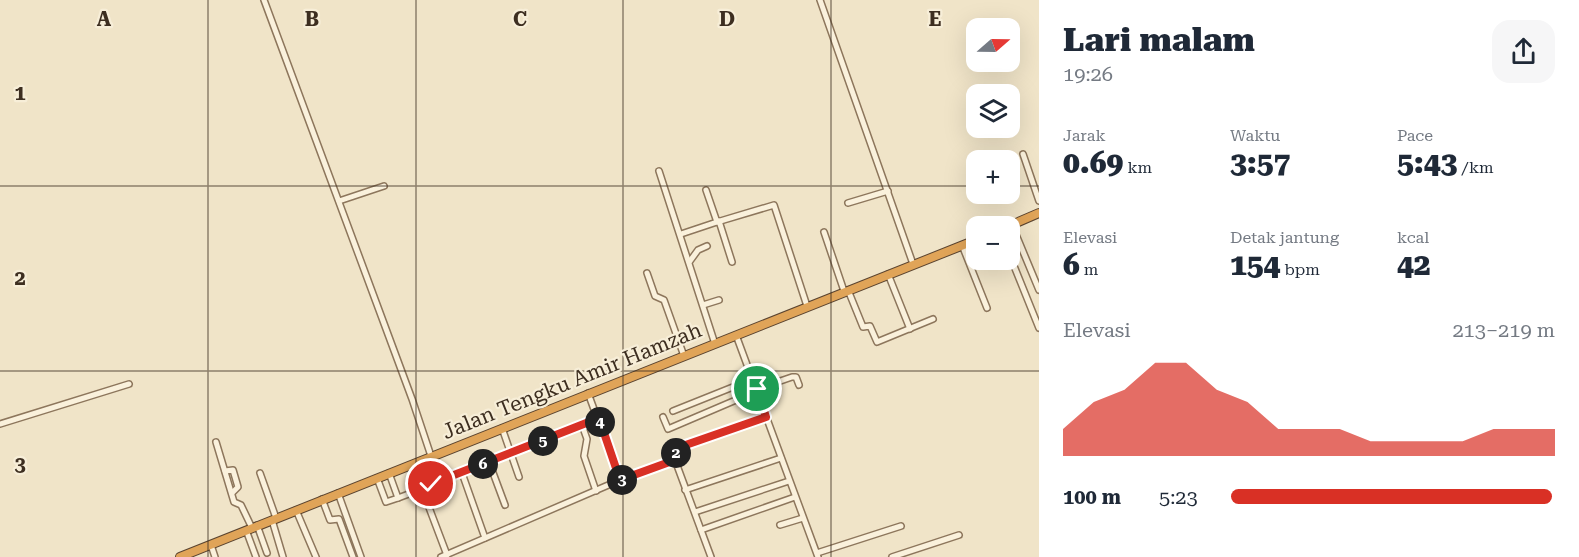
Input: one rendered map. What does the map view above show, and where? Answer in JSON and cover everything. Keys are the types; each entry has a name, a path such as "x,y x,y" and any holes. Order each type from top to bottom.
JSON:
{"highway":[{"path":"1020,222 1039,213"},
{"name":"Jalan Tengku Amir Hamzah","path":"180,557 966,244"}],"street":[{"path":"264,0 431,456"},
{"path":"820,0 913,264"},
{"path":"1023,154 1039,201"},
{"path":"659,171 715,344"},
{"path":"339,201 384,186"},
{"path":"706,190 732,262"},
{"path":"848,203 888,191"},
{"path":"681,234 774,205 807,306"},
{"path":"824,232 846,291 863,327 870,326 878,342 933,320"},
{"path":"962,245 987,308"},
{"path":"690,261 701,248 707,246"},
{"path":"1020,247 1039,290"},
{"path":"1016,270 1039,328"},
{"path":"647,273 655,296 664,300 684,356"},
{"path":"888,274 910,329"},
{"path":"703,305 719,300"},
{"path":"735,335 818,555 901,526"},
{"path":"663,417 668,429 792,377 796,378 799,385"},
{"path":"673,411 753,379"},
{"path":"0,424 129,384"},
{"path":"588,393 620,480"},
{"path":"711,557 675,460 677,448 766,417"},
{"path":"377,478 386,502 599,418"},
{"path":"582,425 588,439 584,456 596,491"},
{"path":"502,428 519,477"},
{"path":"216,442 234,502 241,505 267,552"},
{"path":"685,490 781,458"},
{"path":"422,460 431,484"},
{"path":"422,489 444,556 620,480 675,460"},
{"path":"489,462 505,505"},
{"path":"462,472 484,538"},
{"path":"260,473 283,557"},
{"path":"389,473 398,498"},
{"path":"695,512 789,481"},
{"path":"338,493 361,557"},
{"path":"701,530 795,497"},
{"path":"322,500 330,520 339,519 353,557"},
{"path":"296,510 315,557"},
{"path":"780,525 803,518"},
{"path":"252,528 256,557"},
{"path":"892,557 959,535"},
{"path":"211,545 215,557"}],"route":[{"path":"431,484 599,418 620,480 675,460 677,448 766,417 757,389"}]}
